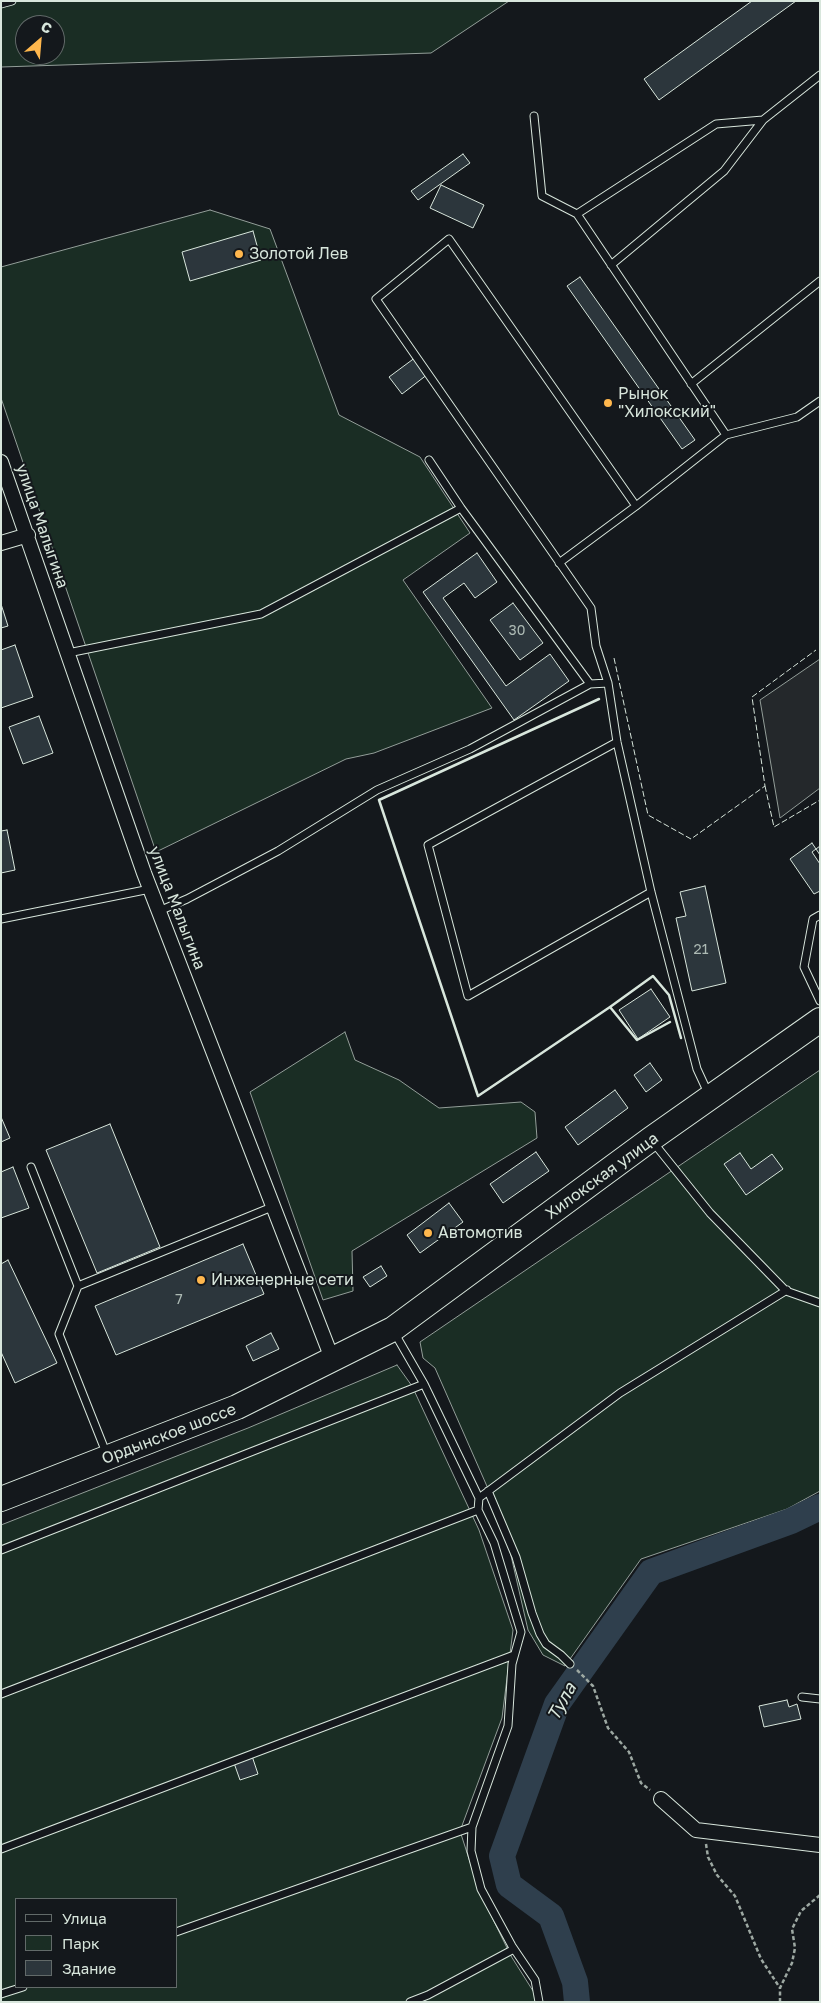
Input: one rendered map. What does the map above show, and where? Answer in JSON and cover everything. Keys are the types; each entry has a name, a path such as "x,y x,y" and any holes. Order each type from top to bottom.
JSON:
{"highway":[{"name":"Хилокская улица","path":"333,1361 393,1329 651,1139 820,1020"},
{"name":"Ордынское шоссе","path":"1,1499 237,1407 333,1361"}],"street":[{"name":"улица Малыгина","path":"1,462 150,889 333,1361"},
{"path":"1,543 28,535"},
{"path":"661,1799 696,1830 820,1845"}],"lane":[{"path":"1,4 12,1"},
{"path":"611,265 724,171 763,120 820,75"},
{"path":"534,116 542,196 576,214 726,435"},
{"path":"576,214 716,124 763,120"},
{"path":"636,506 449,239 376,299 591,608 596,646 608,683 617,742 651,892 696,1069 710,1097"},
{"path":"691,384 820,281"},
{"path":"559,563 636,506 726,435 797,417 820,401"},
{"path":"429,460 461,508 590,684"},
{"path":"68,653 260,614 461,508"},
{"path":"159,911 187,899 278,851 377,790 470,749 590,684 608,683"},
{"path":"617,742 428,845 468,996 651,892"},
{"path":"1,919 150,889"},
{"path":"820,915 813,919 804,967 820,1001"},
{"path":"651,1139 710,1213 787,1290 820,1303"},
{"path":"30,1167 78,1286 59,1334 108,1458"},
{"path":"78,1286 272,1207"},
{"path":"479,1498 620,1393 787,1290"},
{"path":"393,1329 424,1384 479,1498 478,1510 494,1544 521,1632 512,1664 508,1726 472,1827 471,1851 481,1889 514,1950 535,1980 539,2002"},
{"path":"1,1550 424,1384"},
{"path":"488,1491 516,1557 540,1634 546,1644 561,1654 570,1664"},
{"path":"1,1694 478,1510"},
{"path":"1,1849 514,1655"},
{"path":"802,1697 820,1699"},
{"path":"178,1931 472,1827"},
{"path":"410,2002 428,1995 514,1950"},
{"path":"1,1994 20,1988"}],"path":[{"path":"570,1664 594,1686 608,1728 629,1752 641,1783 661,1799"},
{"path":"705,1831 708,1857 717,1875 735,1896 761,1959 780,1988"},
{"path":"780,2002 780,1988 792,1963 795,1948 792,1930 801,1911 820,1896"}],"green space":[{"path":"1,1 509,1 431,53 65,65 65,15 15,15 15,65 62,65 1,67"},
{"path":"210,210 270,229 339,415 420,457 470,533 403,580 492,708 374,753 346,759 156,852 1,398 1,267"},
{"path":"345,1032 355,1060 399,1080 439,1108 521,1102 535,1112 537,1138 352,1251 353,1291 323,1300 250,1092"},
{"path":"820,1070 820,1491 787,1509 641,1559 565,1666 543,1655 528,1630 504,1525 435,1368 423,1358 420,1342"},
{"path":"397,1365 412,1386 479,1530 513,1630 502,1718 460,1831 480,1893 511,1956 540,2002 1,2002 1,1525 248,1428"}],"shaded area":[{"path":"820,659 820,788 780,818 760,700"}],"building":[{"path":"752,1 796,1 659,100 644,79"},
{"path":"463,154 470,163 418,200 411,191"},
{"path":"441,185 484,205 473,228 430,208"},
{"path":"253,231 261,260 190,281 182,252"},
{"path":"580,277 695,440 682,449 567,286"},
{"path":"416,357 428,374 402,394 389,377"},
{"path":"477,553 497,582 475,598 464,583 443,598 506,686 550,654 569,681 514,720 423,592"},
{"path":"513,603 543,643 520,660 490,620"},
{"path":"1,604 8,626 1,628"},
{"path":"15,645 33,697 1,708 1,650"},
{"path":"39,716 53,753 23,764 9,727"},
{"path":"7,830 15,870 1,873 1,831"},
{"path":"812,843 820,855 820,891 814,894 790,859"},
{"path":"820,846 820,864 812,852"},
{"path":"705,886 726,983 692,991 676,918 686,916 680,892"},
{"path":"651,989 670,1017 638,1039 619,1010"},
{"path":"650,1063 662,1080 646,1092 634,1075"},
{"path":"615,1090 628,1108 578,1145 565,1127"},
{"path":"1,1117 10,1138 1,1142"},
{"path":"110,1124 160,1247 97,1273 46,1150"},
{"path":"536,1152 549,1171 503,1203 490,1184"},
{"path":"740,1153 751,1169 772,1154 783,1169 746,1195 724,1164"},
{"path":"13,1167 29,1208 1,1218 1,1172"},
{"path":"449,1203 463,1222 420,1253 407,1235"},
{"path":"243,1244 264,1294 116,1355 95,1306"},
{"path":"8,1260 57,1363 15,1383 1,1352 1,1264"},
{"path":"381,1266 387,1276 370,1287 363,1277"},
{"path":"271,1333 279,1349 253,1361 246,1346"},
{"path":"787,1700 789,1707 797,1704 801,1719 764,1727 759,1706"},
{"path":"252,1756 258,1774 240,1780 234,1763"}],"waterway":[{"name":"Тула","path":"577,2002 575,1982 551,1916 509,1885 502,1856 557,1704 651,1572 791,1521 820,1507"}],"fence":[{"path":"614,658 648,815 691,839 765,786 752,697 816,650"},
{"path":"765,786 774,827 820,800"}],"wall":[{"path":"599,699 379,800 478,1096 610,1007"},
{"path":"670,1022 637,1040 610,1007 653,976 669,995 681,1038"}],"place":[{"name":"Золотой Лев","path":"239,254"},
{"name":"Рынок \"Хилокский\"","path":"608,403"},
{"name":"Автомотив","path":"428,1233"},
{"name":"Инженерные сети","path":"201,1280"}]}
